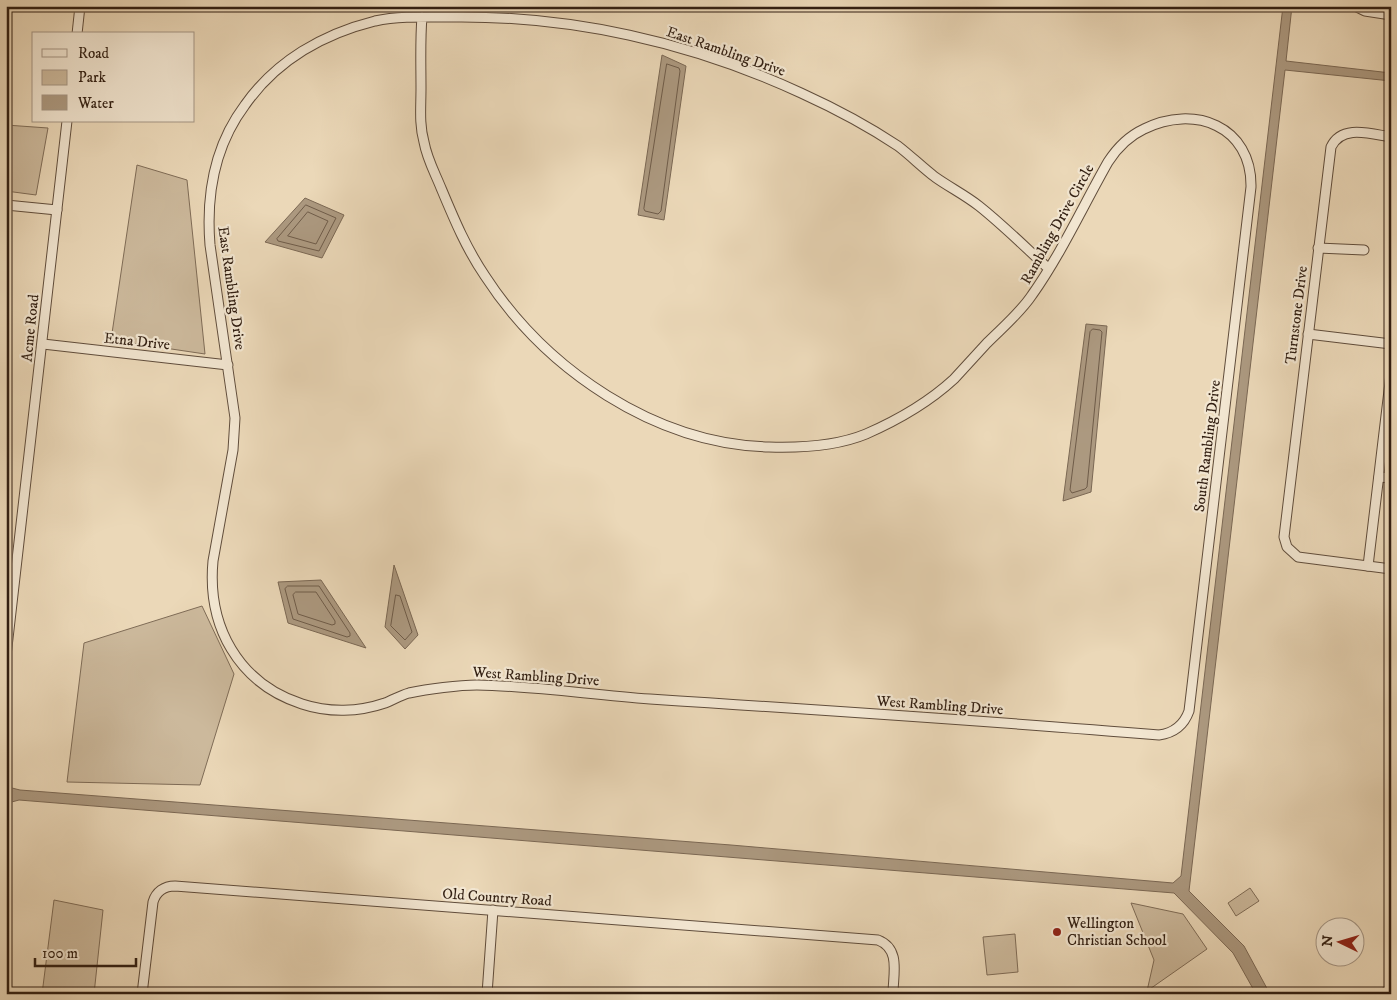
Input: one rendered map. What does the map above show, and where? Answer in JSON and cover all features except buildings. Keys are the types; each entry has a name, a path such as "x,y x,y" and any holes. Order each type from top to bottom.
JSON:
{"street":[{"path":"77,32 80,6"},
{"path":"1355,6 1364,11 1391,15"},
{"name":"Rambling Drive Circle","path":"422,17 419,114 423,141 430,164 450,210 472,255 490,283 515,316 554,356 573,372 613,398 657,421 696,436 734,444 760,447 803,447 842,441 863,435 892,422 924,403 952,380 1019,312 1031,297 1049,269 1108,162 1132,136 1154,124 1165,121 1195,119 1218,126 1237,140"},
{"name":"East Rambling Drive","path":"228,365 210,245 208,218 216,165 231,128 252,94 291,57 358,26 377,21 422,17 509,18 580,26 651,40 737,66 836,110 898,146 940,180 977,204 1049,269"},
{"name":"Acme Road","path":"6,656 67,122"},
{"name":"Turnstone Drive","path":"1368,566 1294,555 1290,552 1284,538 1330,151 1333,142 1340,135 1350,132 1391,137"},
{"name":"South Rambling Drive","path":"1153,735 1164,735 1177,729 1185,721 1190,707 1251,187 1248,162 1237,140"},
{"path":"6,205 57,210"},
{"path":"1318,248 1364,250"},
{"path":"1308,334 1391,344"},
{"name":"Etna Drive","path":"43,344 228,365"},
{"name":"West Rambling Drive","path":"228,365 234,405 235,431 213,560 213,600 222,631 241,663 260,682 288,699 313,707 344,710 376,706 408,693 476,685 545,688 647,699 804,708 1153,735"},
{"path":"1391,374 1368,566 1391,569"},
{"path":"1379,477 1391,478"},
{"name":"Old Country Road","path":"142,994 154,898 161,890 170,886 878,940 887,945 894,958 892,994"},
{"path":"487,994 493,910"},
{"path":"1383,994 1391,988"}],"green space":[{"path":"6,125 48,128 36,195 6,191"},
{"path":"137,165 187,180 205,354 111,340"},
{"path":"202,606 234,674 200,785 67,782 84,643"},
{"path":"1250,888 1259,901 1236,916 1228,903"},
{"path":"54,900 103,910 94,994 42,994"},
{"path":"1131,903 1183,914 1207,949 1147,991 1154,960"},
{"path":"1015,934 1018,972 987,975 983,937"}],"water":[{"path":"1283,6 1292,6 1286,61 1391,73 1391,81 1285,70 1189,891 1244,946 1270,994 1256,994 1233,953 1174,893 19,800 8,803 8,787 20,790 731,845 1173,883 1181,876"},
{"path":"662,55 686,66 664,220 638,215"},
{"path":"305,198 344,215 322,258 265,242"},
{"path":"1086,324 1107,326 1091,492 1063,501"},
{"path":"394,565 418,635 405,649 385,627"},
{"path":"321,580 366,648 288,623 278,582"}],"place":[{"name":"Wellington Christian School","path":"1057,932"}]}
